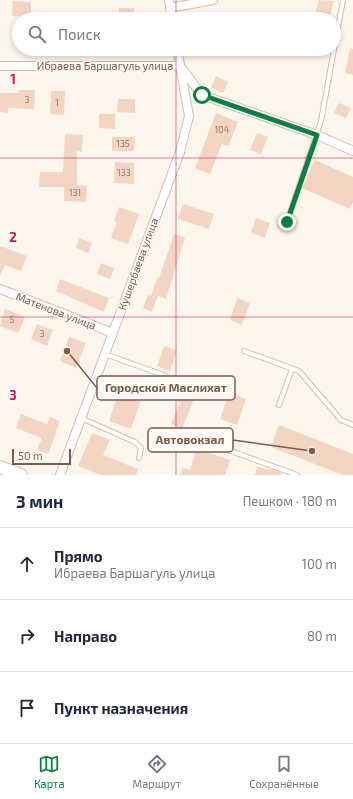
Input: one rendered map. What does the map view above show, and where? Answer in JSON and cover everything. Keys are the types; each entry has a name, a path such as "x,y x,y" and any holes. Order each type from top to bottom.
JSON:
{"street":[{"path":"170,4 213,0"},
{"name":"Кушербаева улица","path":"60,475 180,152 189,116 178,56"},
{"name":"Ибраева Баршагуль улица","path":"0,66 180,66 202,95 317,135 353,150"},
{"name":"Матенова улица","path":"0,289 113,333"},
{"path":"0,467 21,475"}],"lane":[{"path":"341,12 343,0"},
{"path":"287,222 321,121 333,56"},
{"path":"244,351 299,371 341,420 353,425"},
{"path":"105,354 166,376"},
{"path":"279,404 292,369"},
{"path":"81,418 135,442 141,448 138,458"},
{"path":"217,446 297,475"}],"building":[{"path":"319,0 334,1 331,12 316,12"},
{"path":"13,1 31,2 31,12 12,12"},
{"path":"119,8 134,8 134,12 119,12"},
{"path":"350,48 353,49 353,75 345,73"},
{"path":"216,76 228,82 223,93 211,87"},
{"path":"19,90 35,90 34,109 8,108 8,113 0,112 0,93 19,93"},
{"path":"51,91 65,91 64,115 50,114"},
{"path":"118,99 135,99 135,113 117,112"},
{"path":"339,103 351,108 346,118 334,113"},
{"path":"216,113 238,122 228,146 222,144 210,174 195,168"},
{"path":"99,114 115,114 115,129 99,128"},
{"path":"257,133 268,137 261,154 250,150"},
{"path":"65,134 83,135 82,152 77,151 77,185 87,186 86,202 64,201 64,187 39,187 40,172 63,172"},
{"path":"112,137 135,137 134,151 112,151"},
{"path":"315,160 353,177 353,202 350,209 302,188"},
{"path":"115,162 134,163 134,184 114,183"},
{"path":"183,204 214,214 209,229 178,219"},
{"path":"119,207 139,214 128,244 111,238 117,222 114,221"},
{"path":"256,218 270,223 265,238 251,233"},
{"path":"174,234 185,237 166,299 158,296 152,312 143,308 148,295 151,296 157,278 159,278"},
{"path":"79,238 92,243 88,253 76,248"},
{"path":"0,246 27,256 21,271 5,265 0,276"},
{"path":"101,263 114,268 110,279 97,274"},
{"path":"60,279 109,298 104,312 56,291"},
{"path":"237,298 250,303 242,325 230,320"},
{"path":"5,309 25,317 18,333 0,326"},
{"path":"37,324 53,330 47,346 31,339"},
{"path":"69,337 86,343 76,368 60,361"},
{"path":"164,346 177,350 170,371 157,366"},
{"path":"123,380 145,388 131,429 109,421"},
{"path":"165,381 196,394 182,429 171,424 180,402 160,394"},
{"path":"229,393 246,399 237,425 220,419"},
{"path":"21,414 47,424 50,417 60,421 48,454 37,450 42,438 16,428"},
{"path":"279,425 353,454 353,475 343,475 271,447"},
{"path":"92,433 110,440 103,455 138,469 136,475 101,475 78,466"},
{"path":"197,449 230,460 225,475 180,475 182,468 190,470"},
{"path":"257,467 282,473 281,475 255,475"}],"place":[{"name":"Городской Маслихат","path":"67,351"},
{"name":"Автовокзал","path":"312,451"}],"route":[{"path":"202,95 317,135 287,222"}]}
